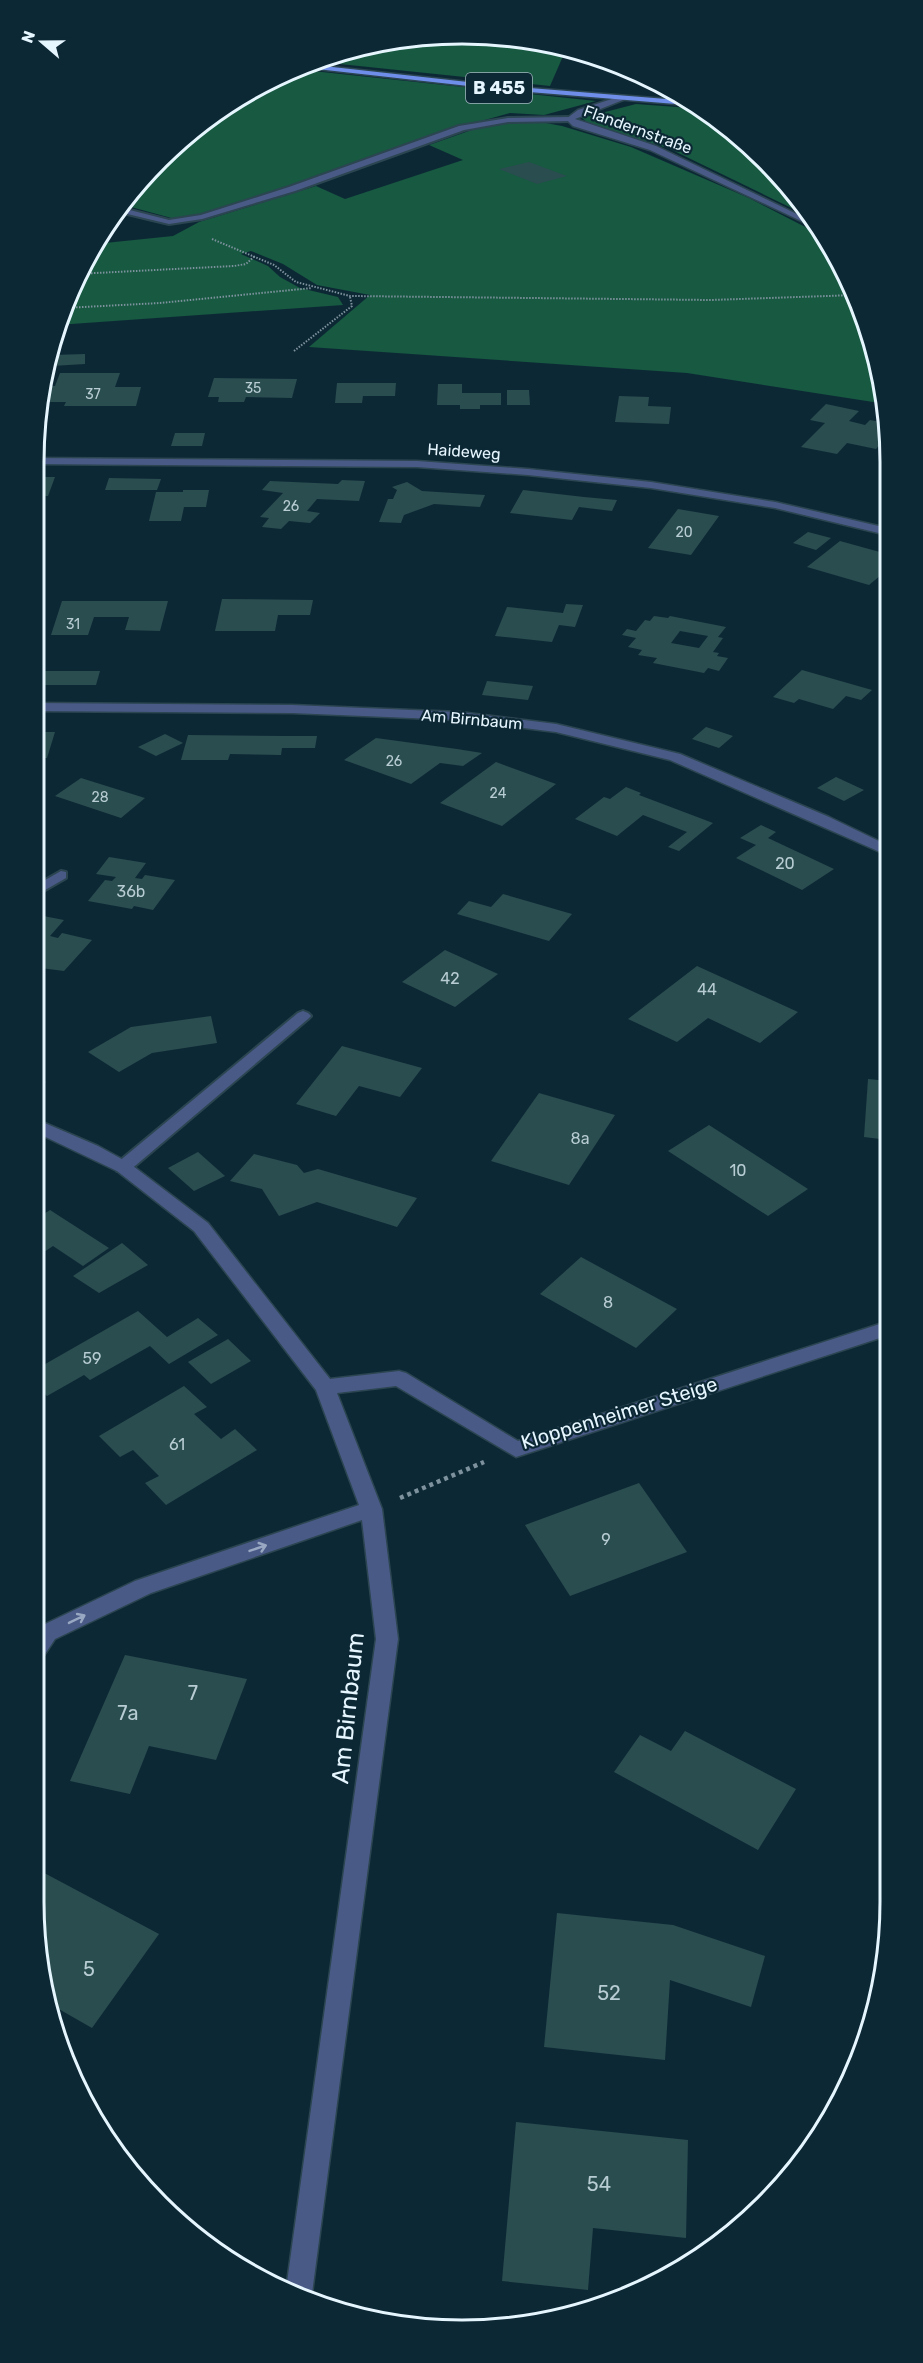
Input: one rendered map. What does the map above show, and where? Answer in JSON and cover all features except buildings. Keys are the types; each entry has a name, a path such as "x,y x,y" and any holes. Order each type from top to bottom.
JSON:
{"main road":[{"name":"B 455","path":"322,68 675,102"}],"street":[{"name":"Flandernstraße","path":"624,98 609,106 575,114 570,119 576,124 653,148 802,220"},
{"name":"Haideweg","path":"44,461 417,464 528,472 651,485 775,505 880,530"},
{"name":"Am Birnbaum","path":"44,707 291,709 459,716 556,728 675,757 824,820 880,848"},
{"name":"Am Birnbaum","path":"44,1129 92,1149 123,1167 201,1227 325,1387 371,1509 387,1639 300,2287"},
{"name":"Kloppenheimer Steige","path":"325,1387 399,1378 516,1449 880,1331"},
{"path":"44,1638 47,1633 143,1587 371,1509"}],"lane":[{"path":"127,211 169,222 202,217 292,189 462,128 508,120 570,119"},
{"path":"44,886 61,875"},
{"path":"123,1167 303,1016"}],"path":[{"path":"169,222 255,256 280,269 297,282 312,288 350,296 711,300 845,295"},
{"path":"89,273 234,266 246,264 255,256"},
{"path":"73,307 254,295 312,288"},
{"path":"294,351 352,306 353,301 350,296"},
{"path":"371,1509 516,1449"}],"green space":[{"path":"434,44 489,44 563,56 550,86 335,64 407,47"},
{"path":"313,71 596,101 544,115 510,113 456,128 270,194 197,216 175,219 130,207 166,166 207,130 253,100"},
{"path":"636,104 683,107 737,147 776,186 795,210 670,149 588,123 582,118"},
{"path":"535,121 562,126 631,147 749,198 809,229 848,302 865,353 875,402 687,373 309,347 370,295 317,285 283,264 251,251 241,254 268,266 280,277 300,288 338,297 343,305 67,324 75,302 106,243 173,236 199,222 316,186 345,199 463,160 429,145 483,126"}]}
